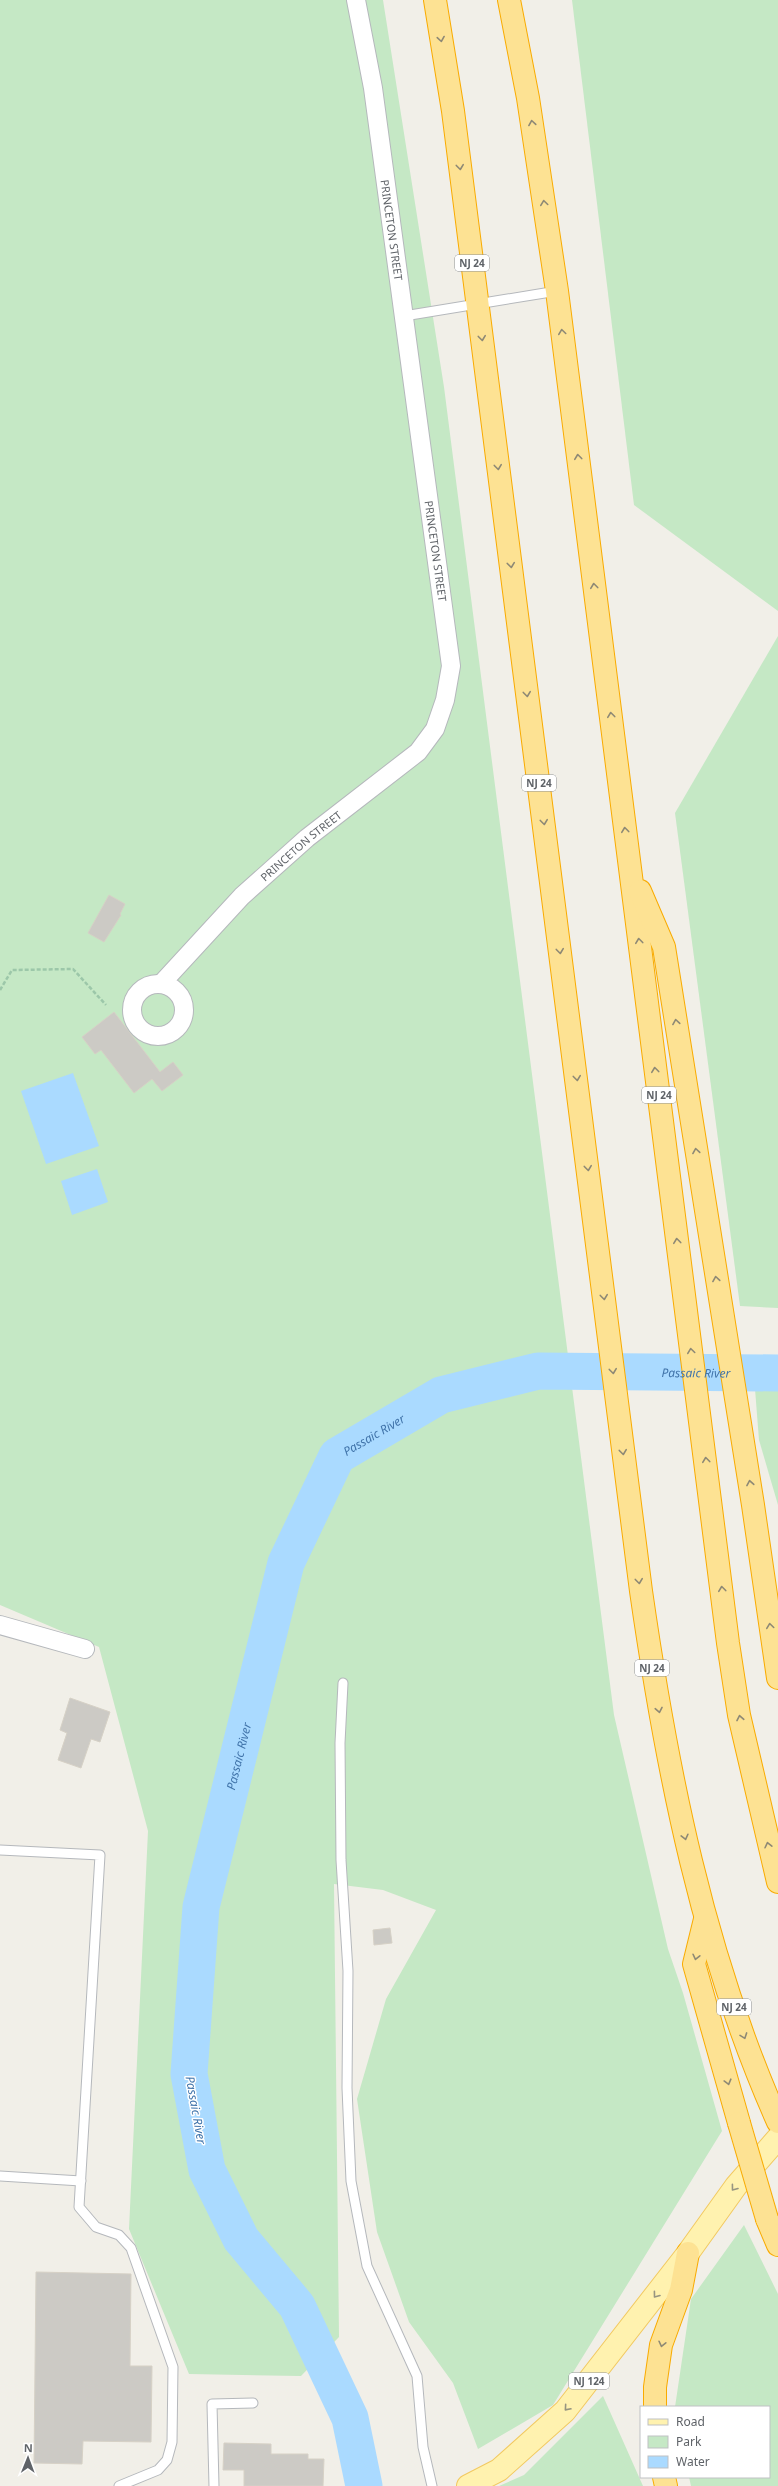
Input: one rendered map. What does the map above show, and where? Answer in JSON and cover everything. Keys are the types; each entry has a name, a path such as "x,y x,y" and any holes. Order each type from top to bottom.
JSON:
{"highway":[{"name":"NJ 24","path":"435,0 453,111 618,1414 657,1702 679,1812 705,1919 765,2094 778,2122"},
{"name":"NJ 24","path":"509,0 529,105 557,291 687,1321 739,1715 778,1882"},
{"path":"630,868 664,947 753,1505 778,1678"},
{"path":"753,1505 778,1569"},
{"path":"705,1919 694,1964 767,2218 778,2244"},
{"path":"655,2406 655,2387 661,2345 680,2290 688,2253"}],"main road":[{"name":"NJ 124","path":"468,2486 499,2470 565,2411 688,2253 736,2186 778,2138"}],"street":[{"name":"PRINCETON STREET","path":"161,984 242,896 307,838 418,752 435,729 445,700 451,666 372,88 356,0"},
{"path":"0,1625 85,1649"}],"lane":[{"path":"404,316 557,291"},
{"path":"343,1683 340,1743 341,1860 348,1971 347,2088 351,2181 367,2266 417,2376 423,2447 432,2486"},
{"path":"0,1850 100,1855 79,2207 96,2227 119,2235 131,2248 173,2367 170,2452 158,2470 119,2486"},
{"path":"0,2176 81,2181"},
{"path":"214,2486 212,2404 253,2403"}],"path":[{"path":"0,990 12,970 73,969 106,1006"}],"green space":[{"path":"0,0 383,0 444,387 614,1715 668,1949 683,1993 722,2131 553,2405 478,2449 453,2383 409,2322 377,2232 357,2099 386,1999 436,1910 383,1890 334,1884 339,2337 301,2376 189,2374 129,2229 148,1831 99,1647 0,1605"},
{"path":"572,0 778,0 778,611 634,505"},
{"path":"778,636 778,1308 740,1306 675,813"},
{"path":"778,1388 778,1505 759,1440 755,1389"},
{"path":"744,2225 778,2294 778,2486 691,2486 689,2478 770,2478 770,2406 675,2406 691,2299"},
{"path":"603,2396 643,2486 499,2486 524,2475"}],"water":[{"path":"73,1073 99,1146 46,1164 21,1091"},
{"path":"97,1169 108,1202 72,1215 61,1181"}],"building":[{"path":"109,895 125,904 120,914 121,915 104,942 88,933"},
{"path":"114,1012 160,1072 173,1062 183,1075 162,1091 152,1079 134,1093 101,1050 95,1054 82,1037"},
{"path":"70,1698 110,1712 100,1742 91,1739 81,1768 58,1760 67,1733 60,1730"},
{"path":"390,1928 392,1943 374,1945 373,1930"},
{"path":"36,2272 131,2274 130,2366 152,2366 151,2442 83,2441 82,2464 34,2463"},
{"path":"224,2443 271,2444 271,2454 308,2454 308,2459 324,2459 323,2486 244,2486 244,2470 223,2470"}],"waterway":[{"name":"Passaic River","path":"364,2486 350,2418 297,2306 241,2239 207,2170 189,2074 201,1907 286,1563 337,1456 441,1395 538,1371 778,1373"}]}
